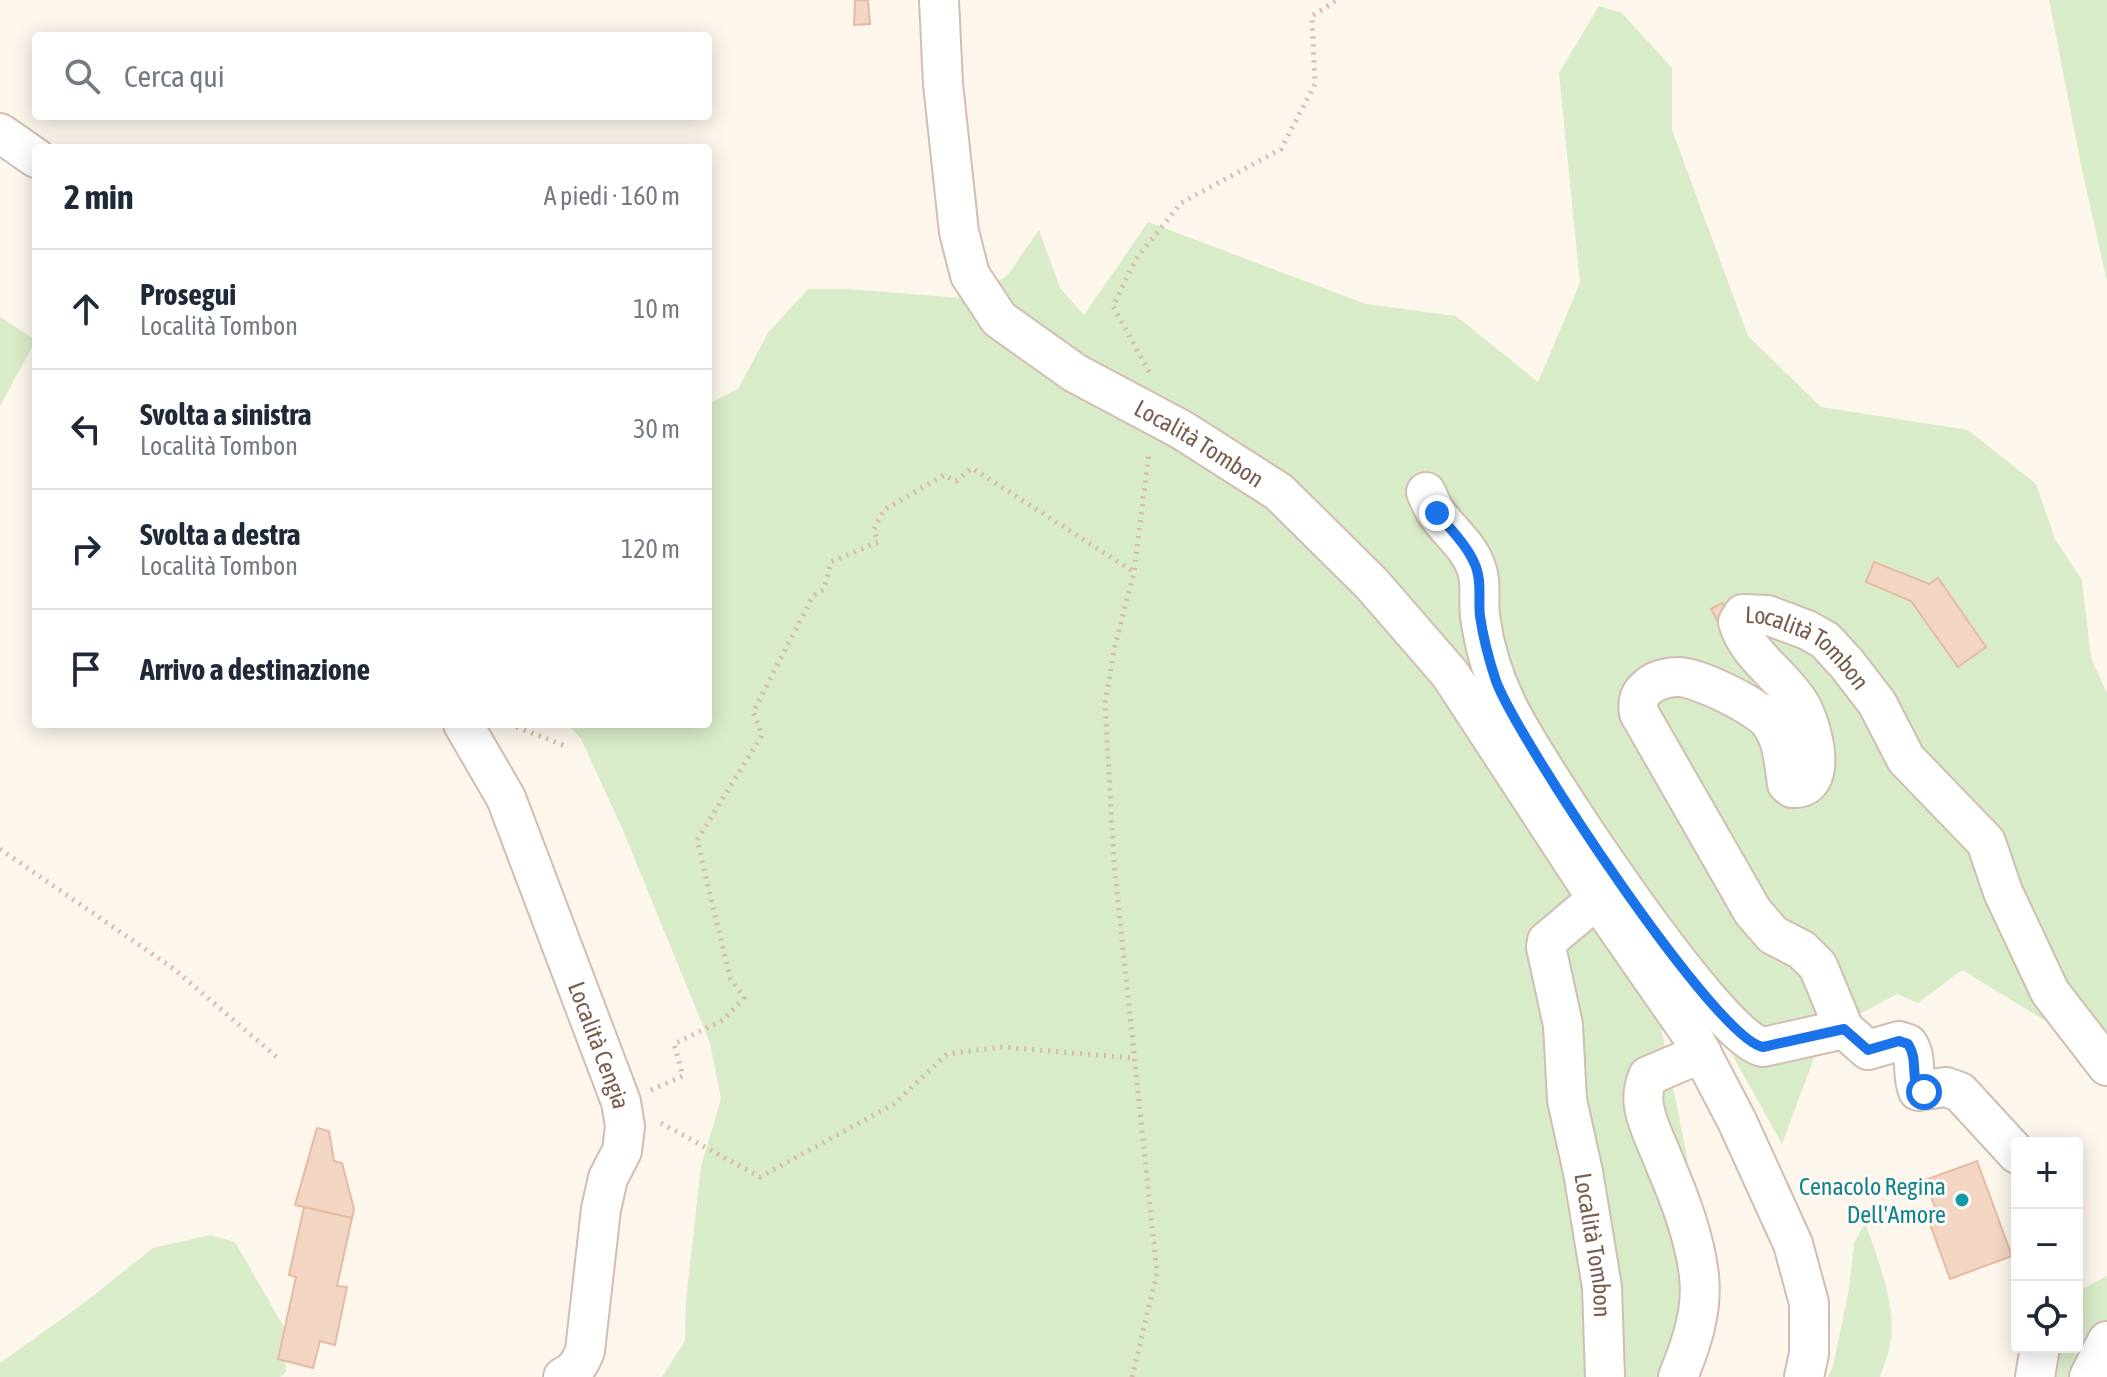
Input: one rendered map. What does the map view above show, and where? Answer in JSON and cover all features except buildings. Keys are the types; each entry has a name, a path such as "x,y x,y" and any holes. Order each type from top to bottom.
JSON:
{"street":[{"name":"Località Tombon","path":"939,0 943,84 959,232 970,275 999,319 1075,373 1154,398 1279,492 1372,584 1450,674 1702,1053 1768,1185 1793,1244 1809,1303 1809,1354 1804,1377"},
{"path":"0,133 32,155"},
{"path":"1426,492 1437,513 1466,547 1477,568 1479,613 1485,643 1507,706 1556,788 1661,941 1730,1023 1755,1045 1763,1047 1844,1029 1868,1050 1899,1041 1908,1044 1915,1059 1914,1084 1918,1091 1946,1087 1960,1092 2011,1147"},
{"name":"Località Tombon","path":"1844,1029 1818,966 1802,950 1773,935 1753,912 1639,713 1638,698 1653,683 1680,677 1712,687 1760,714 1773,726 1780,743 1787,784 1797,788 1810,783 1815,763 1811,731 1800,705 1746,643 1738,622 1743,614 1767,615 1807,630 1825,640 1847,664 1877,703 1906,759 1986,842 2003,892 2050,992 2107,1066"},
{"name":"Località Cengia","path":"465,728 506,798 621,1102 625,1126 622,1151 608,1178 601,1209 585,1351 580,1363 563,1377"},
{"name":"Località Tombon","path":"1597,899 1547,941 1546,947 1563,1025 1567,1100 1583,1172 1602,1287 1605,1377"},
{"path":"1678,1377 1693,1340 1699,1308 1699,1276 1688,1226 1647,1116 1643,1087 1648,1076 1702,1053"},
{"path":"2089,1377 2107,1341"},
{"path":"2035,1377 2039,1353"}],"path":[{"path":"1132,1377 1157,1273 1114,863 1105,703 1115,646 1134,572 1154,398 1113,306 1136,259 1181,203 1281,149 1315,84 1312,16 1337,0"},
{"path":"621,1102 683,1076 674,1044 723,1020 744,998 730,978 697,840 762,735 753,712 813,596 824,589 831,562 878,542 874,529 884,510 944,475 956,481 972,468 1134,572"},
{"path":"519,728 568,747"},
{"path":"0,849 174,969 279,1059"},
{"path":"621,1102 760,1177 894,1104 947,1054 1002,1047 1133,1058"}],"green space":[{"path":"2049,0 2107,0 2107,281 2083,175"},
{"path":"1599,6 1622,13 1672,68 1672,130 1748,336 1821,407 1968,430 2036,484 2055,539 2082,580 2091,658 2107,693 2107,1059 1964,971 1959,972 1918,1003 1897,994 1823,1034 1782,1144 1670,943 1642,933 1687,1156 1701,1311 1700,1377 662,1377 685,1341 686,1300 701,1166 721,1099 710,1043 622,828 581,739 571,728 712,728 712,402 738,389 768,333 808,289 962,298 1006,277 1039,230 1060,288 1084,315 1148,222 1366,304 1456,316 1538,382 1580,283 1559,73"},
{"path":"0,317 32,337 32,347 0,406"},
{"path":"1865,1223 1888,1296 1892,1327 1889,1350 1880,1377 1828,1377 1849,1289 1854,1243"},
{"path":"210,1235 235,1242 284,1327 286,1372 280,1377 0,1377 0,1363 84,1303 153,1248"},
{"path":"2107,1276 2107,1377 2016,1377 2042,1353 2083,1353 2083,1289"}],"place":[{"name":"Cenacolo Regina Dell'Amore","path":"1962,1200"}],"route":[{"path":"1437,513 1466,547 1477,568 1479,613 1485,643 1507,706 1556,788 1661,941 1689,976 1730,1023 1755,1045 1763,1047 1844,1029 1868,1050 1899,1041 1908,1044 1915,1059 1914,1084 1918,1091 1924,1092"}]}
